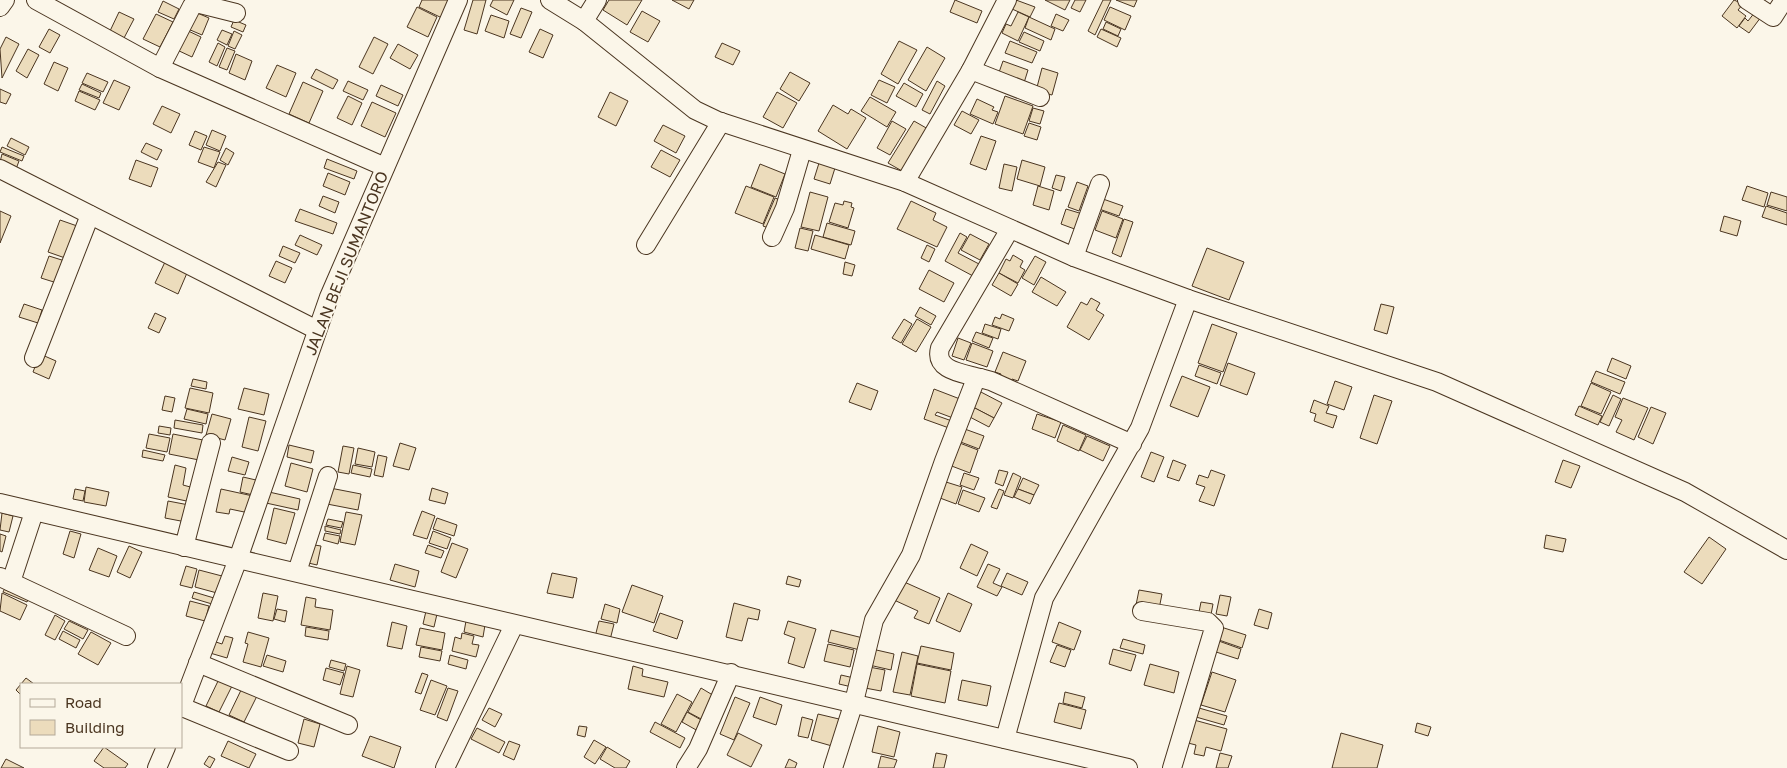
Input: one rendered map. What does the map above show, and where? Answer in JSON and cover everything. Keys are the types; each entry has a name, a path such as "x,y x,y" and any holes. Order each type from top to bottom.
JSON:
{"street":[{"path":"0,7 5,0"},
{"path":"36,0 160,68 385,167"},
{"name":"JALAN BEJI SUMANTORO","path":"182,707 238,559 329,297 457,0"},
{"path":"550,0 584,21 695,110 721,122 802,150 905,182 1074,257 1188,300 1437,382 1685,492 1787,550"},
{"path":"584,21 597,0"},
{"path":"905,182 970,70 1007,0"},
{"path":"1747,0 1773,17 1784,0"},
{"path":"160,68 192,6 196,3 236,13"},
{"path":"970,70 1040,97"},
{"path":"646,245 721,122"},
{"path":"772,237 785,208 802,150"},
{"path":"0,169 317,330"},
{"path":"1074,257 1100,184"},
{"path":"34,358 90,215"},
{"path":"1010,229 940,348 938,355 940,363 946,368 991,381 1132,444"},
{"path":"1005,738 1044,598 1132,444 1188,300"},
{"path":"834,768 854,702 874,620 911,555 969,394 973,385 980,378"},
{"path":"184,547 211,443"},
{"path":"297,572 328,476"},
{"path":"0,503 514,625 854,702 1128,768"},
{"path":"34,512 6,579 126,636"},
{"path":"1142,611 1208,622 1214,628 1172,768"},
{"path":"445,768 514,625"},
{"path":"198,664 348,725"},
{"path":"686,768 698,749 730,673"},
{"path":"182,707 289,752"},
{"path":"157,768 166,748"}],"building":[{"path":"422,0 450,0 442,18 419,7"},
{"path":"473,0 486,0 477,34 464,30"},
{"path":"493,0 514,0 507,15 490,6"},
{"path":"609,0 642,0 627,25 603,10"},
{"path":"672,0 694,0 689,9"},
{"path":"955,0 982,11 977,23 950,12"},
{"path":"1016,0 1035,7 1030,17 1012,9"},
{"path":"1045,0 1070,0 1065,10"},
{"path":"1075,0 1086,0 1080,12 1071,8"},
{"path":"1103,0 1111,0 1095,35 1088,31"},
{"path":"1116,0 1137,0 1134,7"},
{"path":"1734,0 1743,4 1738,10 1746,16 1737,28 1722,16"},
{"path":"163,1 179,9 174,19 158,12"},
{"path":"417,7 437,17 428,37 407,27"},
{"path":"1110,7 1131,16 1125,30 1104,20"},
{"path":"521,8 532,12 521,38 510,34"},
{"path":"642,11 660,21 648,42 630,32"},
{"path":"119,12 134,19 124,38 110,31"},
{"path":"195,12 209,18 202,35 188,29"},
{"path":"1018,12 1029,17 1018,41 1002,33 1006,24 1011,26"},
{"path":"1755,12 1761,17 1749,33 1739,26 1745,18 1748,21"},
{"path":"156,14 173,22 160,47 143,39"},
{"path":"1056,14 1069,20 1063,31 1051,26"},
{"path":"491,15 509,21 504,38 485,31"},
{"path":"1029,17 1055,29 1051,40 1025,28"},
{"path":"234,20 246,25 243,32 231,27"},
{"path":"1106,22 1121,29 1118,36 1103,29"},
{"path":"49,29 60,35 50,53 39,47"},
{"path":"184,29 201,37 192,57 175,49"},
{"path":"540,29 553,35 543,58 529,52"},
{"path":"1101,29 1121,38 1117,47 1097,37"},
{"path":"222,30 232,34 227,45 217,40"},
{"path":"234,31 242,35 235,49 228,46"},
{"path":"1024,32 1044,41 1040,51 1019,42"},
{"path":"6,37 19,44 2,78 0,49"},
{"path":"374,37 388,44 373,74 359,67"},
{"path":"899,41 917,50 898,84 881,74"},
{"path":"1010,41 1037,52 1032,63 1005,53"},
{"path":"218,43 225,47 217,66 209,62"},
{"path":"722,43 740,51 733,65 715,57"},
{"path":"398,44 418,55 410,69 390,58"},
{"path":"927,47 945,58 926,91 908,80"},
{"path":"227,48 235,51 227,70 219,67"},
{"path":"28,49 39,55 27,78 16,71"},
{"path":"236,54 252,61 245,80 229,73"},
{"path":"1003,61 1028,70 1023,86 997,78"},
{"path":"54,62 68,68 58,91 44,84"},
{"path":"277,65 296,73 286,97 266,88"},
{"path":"1042,68 1058,73 1052,95 1036,91"},
{"path":"316,69 338,80 333,89 311,78"},
{"path":"790,72 810,83 799,101 780,89"},
{"path":"87,73 108,82 103,92 82,83"},
{"path":"114,80 130,87 119,110 103,103"},
{"path":"879,80 895,87 887,103 871,95"},
{"path":"348,81 368,90 363,100 343,91"},
{"path":"937,81 945,86 930,114 922,110"},
{"path":"303,82 323,91 309,123 289,114"},
{"path":"904,83 923,94 916,107 896,96"},
{"path":"82,84 101,93 99,98 79,90"},
{"path":"381,85 403,95 398,106 376,96"},
{"path":"0,89 11,94 6,104 0,102"},
{"path":"79,91 100,100 95,110 75,101"},
{"path":"610,92 628,101 616,126 598,117"},
{"path":"777,92 797,103 783,128 763,117"},
{"path":"348,96 362,103 352,125 337,118"},
{"path":"1005,96 1033,106 1023,134 995,124"},
{"path":"870,97 896,112 887,127 861,111"},
{"path":"977,99 994,107 992,110 998,112 993,124 970,114"},
{"path":"372,102 396,113 385,137 361,126"},
{"path":"833,105 848,114 851,109 866,118 847,149 818,131"},
{"path":"162,106 180,114 171,133 153,124"},
{"path":"1033,108 1044,111 1040,124 1029,121"},
{"path":"962,111 979,120 971,134 954,125"},
{"path":"892,121 906,129 890,155 877,148"},
{"path":"914,121 928,129 902,171 888,163"},
{"path":"1029,123 1041,127 1037,140 1024,136"},
{"path":"663,125 685,136 676,153 654,141"},
{"path":"212,130 226,136 220,151 206,145"},
{"path":"195,131 207,136 201,150 189,145"},
{"path":"981,136 996,141 986,170 970,164"},
{"path":"11,138 29,147 25,155 7,146"},
{"path":"146,143 162,150 157,160 141,152"},
{"path":"2,147 24,156 22,161 0,152"},
{"path":"204,147 220,152 214,168 198,162"},
{"path":"226,148 234,153 228,165 220,160"},
{"path":"661,150 680,160 670,177 651,167"},
{"path":"2,154 19,161 16,169 0,162"},
{"path":"327,159 357,171 354,179 324,168"},
{"path":"136,160 158,168 151,187 129,179"},
{"path":"1022,160 1045,167 1040,186 1017,179"},
{"path":"218,162 226,165 216,187 206,182"},
{"path":"819,163 835,168 830,184 814,179"},
{"path":"760,164 785,174 776,197 751,187"},
{"path":"1004,164 1017,167 1012,191 999,188"},
{"path":"328,173 350,182 345,195 323,186"},
{"path":"1056,175 1065,177 1061,191 1052,188"},
{"path":"1077,182 1088,186 1079,211 1068,207"},
{"path":"746,186 774,197 763,224 735,213"},
{"path":"1038,186 1054,191 1049,210 1033,205"},
{"path":"1747,186 1768,193 1764,207 1742,200"},
{"path":"810,192 828,197 819,231 801,227"},
{"path":"1771,192 1787,197 1787,211 1767,205"},
{"path":"323,196 339,202 335,213 319,206"},
{"path":"775,198 783,201 771,229 763,226"},
{"path":"1103,199 1123,206 1119,216 1099,209"},
{"path":"844,201 852,203 851,207 854,208 848,228 829,222 835,203 843,205"},
{"path":"911,201 936,213 933,220 947,227 937,247 897,229"},
{"path":"1766,206 1787,213 1787,225 1762,217"},
{"path":"300,209 337,223 333,234 295,221"},
{"path":"1066,209 1086,215 1080,231 1061,224"},
{"path":"0,211 11,216 0,243"},
{"path":"1102,211 1123,219 1116,238 1095,230"},
{"path":"1724,216 1741,221 1737,236 1720,231"},
{"path":"1124,219 1133,222 1121,257 1112,253"},
{"path":"60,220 80,227 68,259 48,252"},
{"path":"827,223 855,231 851,245 823,237"},
{"path":"800,228 813,231 808,251 795,248"},
{"path":"960,233 967,237 958,253 979,264 973,276 945,261"},
{"path":"970,234 989,244 980,260 961,250"},
{"path":"300,235 322,245 317,255 295,245"},
{"path":"815,235 849,245 845,259 811,249"},
{"path":"927,245 935,249 929,262 921,258"},
{"path":"283,246 300,253 295,263 279,256"},
{"path":"1207,248 1244,262 1229,300 1192,286"},
{"path":"1013,255 1023,261 1020,267 1025,270 1018,283 999,273 1006,259 1010,261"},
{"path":"49,256 65,261 57,283 41,278"},
{"path":"1035,256 1046,262 1034,285 1022,278"},
{"path":"276,261 292,268 285,283 269,276"},
{"path":"165,262 187,273 178,294 155,283"},
{"path":"845,262 855,265 852,276 843,274"},
{"path":"929,270 954,283 944,302 919,289"},
{"path":"999,273 1018,284 1011,296 992,285"},
{"path":"1041,277 1066,292 1057,306 1032,292"},
{"path":"1091,298 1100,303 1096,310 1104,315 1089,340 1067,327 1081,302 1087,305"},
{"path":"24,304 42,310 38,323 19,317"},
{"path":"1381,304 1394,307 1387,334 1374,330"},
{"path":"920,307 936,316 931,325 915,316"},
{"path":"155,313 166,318 159,333 148,328"},
{"path":"1002,314 1014,319 1009,331 992,325 995,317 1000,319"},
{"path":"904,319 912,324 901,343 892,338"},
{"path":"917,319 931,327 916,352 902,344"},
{"path":"985,324 1001,329 998,339 982,333"},
{"path":"1212,324 1237,333 1223,372 1198,363"},
{"path":"976,332 993,338 989,348 972,341"},
{"path":"958,338 971,343 964,360 952,356"},
{"path":"972,343 993,351 987,367 966,360"},
{"path":"1003,352 1026,361 1018,381 1012,379 1009,386 998,381 1001,374 995,372"},
{"path":"40,354 56,361 49,379 33,372"},
{"path":"1612,358 1631,366 1626,379 1607,371"},
{"path":"1228,363 1255,373 1247,395 1220,385"},
{"path":"1199,365 1221,373 1217,384 1195,376"},
{"path":"1596,371 1625,382 1620,394 1591,382"},
{"path":"1182,376 1210,387 1198,417 1170,406"},
{"path":"193,379 207,382 206,389 191,386"},
{"path":"1335,381 1352,387 1344,410 1327,404"},
{"path":"857,383 878,391 871,410 849,402"},
{"path":"1591,383 1611,392 1601,414 1581,406"},
{"path":"190,388 213,393 209,413 185,408"},
{"path":"244,388 269,394 264,415 238,409"},
{"path":"934,389 960,399 953,418 937,412 935,415 952,421 949,428 924,419"},
{"path":"979,391 1002,403 994,418 971,406"},
{"path":"1374,395 1392,401 1377,444 1360,438"},
{"path":"1613,395 1621,399 1609,426 1600,422"},
{"path":"165,396 175,398 172,412 162,410"},
{"path":"1623,398 1648,408 1634,440 1616,432 1622,420 1615,417"},
{"path":"1314,400 1329,406 1326,413 1337,416 1333,428 1314,421 1316,414 1310,412"},
{"path":"971,406 994,418 989,427 966,415"},
{"path":"1579,406 1602,416 1598,425 1575,415"},
{"path":"1651,407 1666,413 1653,444 1638,437"},
{"path":"187,409 208,414 206,424 184,419"},
{"path":"212,414 231,419 225,440 206,435"},
{"path":"1037,414 1061,422 1055,438 1032,429"},
{"path":"249,417 266,421 258,451 242,447"},
{"path":"175,420 203,425 202,433 174,428"},
{"path":"1063,425 1086,435 1079,451 1057,441"},
{"path":"159,426 171,428 170,435 158,433"},
{"path":"962,428 984,436 979,449 958,441"},
{"path":"149,434 170,438 167,452 146,448"},
{"path":"173,434 203,440 199,460 169,454"},
{"path":"1087,436 1110,446 1103,461 1080,450"},
{"path":"957,442 978,450 970,473 949,465"},
{"path":"400,443 416,448 409,470 393,466"},
{"path":"289,445 314,451 311,463 287,457"},
{"path":"343,446 354,448 349,474 338,472"},
{"path":"358,448 375,452 372,467 355,464"},
{"path":"143,450 165,455 163,461 142,457"},
{"path":"1151,452 1164,457 1154,482 1141,477"},
{"path":"378,455 387,457 383,477 374,475"},
{"path":"232,457 249,462 245,475 228,471"},
{"path":"1173,460 1186,465 1179,481 1167,477"},
{"path":"1563,460 1580,466 1571,488 1555,482"},
{"path":"291,463 313,469 307,492 285,486"},
{"path":"175,465 186,468 183,485 194,488 191,502 168,497"},
{"path":"353,465 372,469 370,477 351,473"},
{"path":"999,470 1008,472 1003,486 995,483"},
{"path":"1211,470 1225,475 1214,506 1199,501 1205,487 1196,484 1199,475 1208,478"},
{"path":"964,473 979,478 974,490 960,485"},
{"path":"1013,473 1021,477 1013,498 1004,495"},
{"path":"243,477 256,480 253,495 240,492"},
{"path":"1023,478 1039,485 1034,495 1018,489"},
{"path":"946,482 962,487 956,504 940,498"},
{"path":"86,487 109,492 106,506 84,502"},
{"path":"330,488 361,494 358,510 327,504"},
{"path":"432,488 448,493 445,504 429,500"},
{"path":"75,489 85,491 83,501 73,499"},
{"path":"221,489 253,496 249,513 230,509 229,514 216,512"},
{"path":"999,489 1004,491 997,509 991,507"},
{"path":"1018,489 1034,495 1030,504 1014,497"},
{"path":"963,490 985,498 979,512 958,504"},
{"path":"269,492 300,499 298,510 266,503"},
{"path":"168,501 189,505 186,522 165,518"},
{"path":"274,508 295,513 286,544 267,539"},
{"path":"422,511 435,516 427,539 413,535"},
{"path":"346,512 362,515 355,545 340,542"},
{"path":"2,513 13,516 9,532 0,530"},
{"path":"437,518 457,525 454,536 433,529"},
{"path":"328,519 343,522 341,528 326,525"},
{"path":"325,526 341,530 340,534 325,531"},
{"path":"70,531 81,534 74,558 63,554"},
{"path":"433,531 451,538 447,549 429,543"},
{"path":"325,533 340,536 338,544 323,540"},
{"path":"0,534 6,536 2,552 0,551"},
{"path":"1546,535 1566,539 1563,552 1544,548"},
{"path":"1709,537 1726,549 1702,584 1684,572"},
{"path":"452,543 468,549 456,578 441,572"},
{"path":"308,544 321,546 317,565 304,562"},
{"path":"971,544 988,552 977,576 960,568"},
{"path":"428,545 444,551 441,558 425,553"},
{"path":"129,546 142,552 130,578 117,572"},
{"path":"98,548 117,556 109,577 89,570"},
{"path":"395,564 419,571 415,587 390,580"},
{"path":"988,564 1000,569 993,583 1002,587 997,596 977,587"},
{"path":"186,566 197,569 192,588 180,585"},
{"path":"199,570 222,576 217,593 195,587"},
{"path":"552,573 577,578 573,598 547,593"},
{"path":"1007,573 1028,582 1022,595 1001,586"},
{"path":"788,576 801,580 799,587 786,584"},
{"path":"902,581 940,598 929,624 914,618 918,611 894,600"},
{"path":"7,584 30,595 27,602 3,592"},
{"path":"632,585 663,596 654,623 622,612"},
{"path":"1139,590 1162,594 1159,609 1136,605"},
{"path":"194,592 214,598 212,604 192,598"},
{"path":"2,593 27,605 20,620 0,611"},
{"path":"263,593 278,596 273,621 258,618"},
{"path":"948,593 972,604 960,632 936,621"},
{"path":"1220,595 1231,597 1227,616 1216,614"},
{"path":"306,597 316,599 315,607 333,610 330,630 301,625"},
{"path":"190,601 209,606 205,621 186,616"},
{"path":"1201,602 1213,604 1210,620 1198,617"},
{"path":"734,603 760,610 758,620 748,618 742,641 726,637"},
{"path":"605,604 620,609 617,623 601,619"},
{"path":"277,609 287,611 285,622 274,619"},
{"path":"1259,609 1272,613 1268,629 1254,625"},
{"path":"426,611 437,614 434,627 423,624"},
{"path":"660,613 683,621 677,639 653,631"},
{"path":"55,615 65,621 55,640 45,635"},
{"path":"69,621 88,630 83,639 64,629"},
{"path":"466,621 485,625 483,637 464,632"},
{"path":"599,621 614,624 610,640 595,637"},
{"path":"788,621 816,629 804,668 788,663 795,638 784,634"},
{"path":"392,622 407,626 402,649 387,646"},
{"path":"1059,622 1081,631 1074,650 1052,642"},
{"path":"306,627 329,631 328,640 305,636"},
{"path":"1221,627 1246,635 1242,648 1216,639"},
{"path":"420,628 445,633 442,650 416,645"},
{"path":"831,630 863,638 860,650 828,642"},
{"path":"63,631 80,640 76,648 59,639"},
{"path":"91,632 111,643 98,665 78,654"},
{"path":"248,632 269,638 261,667 243,662 248,644 245,643"},
{"path":"462,633 474,636 472,644 479,645 476,657 452,651 455,637 461,639"},
{"path":"225,636 233,638 227,658 210,653 213,641 222,644"},
{"path":"1123,639 1145,645 1143,654 1120,648"},
{"path":"1216,640 1241,649 1238,659 1213,651"},
{"path":"828,644 854,650 850,667 824,661"},
{"path":"1057,645 1071,650 1065,667 1050,662"},
{"path":"921,646 954,653 951,670 917,663"},
{"path":"421,647 442,651 440,661 419,657"},
{"path":"872,649 894,654 891,670 869,665"},
{"path":"1113,649 1136,655 1131,671 1109,664"},
{"path":"902,652 918,656 910,695 893,692"},
{"path":"267,655 286,661 283,672 263,666"},
{"path":"450,655 468,660 466,669 448,664"},
{"path":"331,660 346,664 344,671 329,667"},
{"path":"917,664 951,671 945,703 911,696"},
{"path":"1150,664 1179,672 1174,693 1144,685"},
{"path":"347,666 360,670 353,697 340,694"},
{"path":"633,666 643,669 642,676 668,682 664,697 628,689"},
{"path":"869,667 885,670 881,691 865,688"},
{"path":"326,668 344,673 340,685 323,680"},
{"path":"1212,672 1236,680 1225,712 1201,705"},
{"path":"422,673 428,675 421,694 415,692"},
{"path":"841,675 854,678 852,687 839,684"},
{"path":"26,678 33,683 22,683"},
{"path":"219,679 232,686 219,712 206,706"},
{"path":"431,680 447,686 435,715 420,710"},
{"path":"962,680 991,686 987,706 958,700"},
{"path":"20,685 20,694 16,690"},
{"path":"243,686 258,694 244,722 229,715"},
{"path":"448,688 458,691 447,721 437,717"},
{"path":"701,688 716,697 703,720 688,712"},
{"path":"1065,692 1085,697 1082,708 1063,703"},
{"path":"677,694 692,702 676,732 661,724"},
{"path":"735,697 750,703 734,740 720,734"},
{"path":"760,697 782,705 776,725 753,717"},
{"path":"1059,703 1086,710 1081,729 1054,722"},
{"path":"489,708 502,714 495,727 482,720"},
{"path":"1199,708 1227,716 1224,725 1196,717"},
{"path":"687,712 703,721 698,731 682,722"},
{"path":"818,714 839,719 832,746 811,740"},
{"path":"802,717 813,720 808,738 798,736"},
{"path":"304,719 320,724 314,747 298,743"},
{"path":"1194,720 1227,729 1221,751 1206,747 1204,756 1194,754 1196,745 1188,743"},
{"path":"655,722 685,738 680,748 650,732"},
{"path":"1417,723 1431,727 1428,736 1415,732"},
{"path":"579,726 587,727 585,737 577,735"},
{"path":"878,726 900,732 894,757 872,752"},
{"path":"477,728 505,742 499,753 471,739"},
{"path":"738,733 762,745 751,767 727,755"},
{"path":"1341,733 1383,745 1377,768 1332,768"},
{"path":"370,736 401,747 394,768 362,756"},
{"path":"594,740 606,747 595,764 584,757"},
{"path":"228,741 256,754 249,768 221,756"},
{"path":"509,741 520,745 514,760 503,755"},
{"path":"607,747 630,761 626,768 615,768 600,759"},
{"path":"103,748 105,748 128,764 125,768 104,768 94,761"},
{"path":"936,753 947,755 944,768 933,768"},
{"path":"1220,753 1232,756 1228,768 1216,768"},
{"path":"209,756 215,759 210,768 204,764"},
{"path":"881,756 897,760 894,768 878,768"},
{"path":"6,759 24,768 1,768"},
{"path":"789,759 797,763 795,768 785,768"}]}
